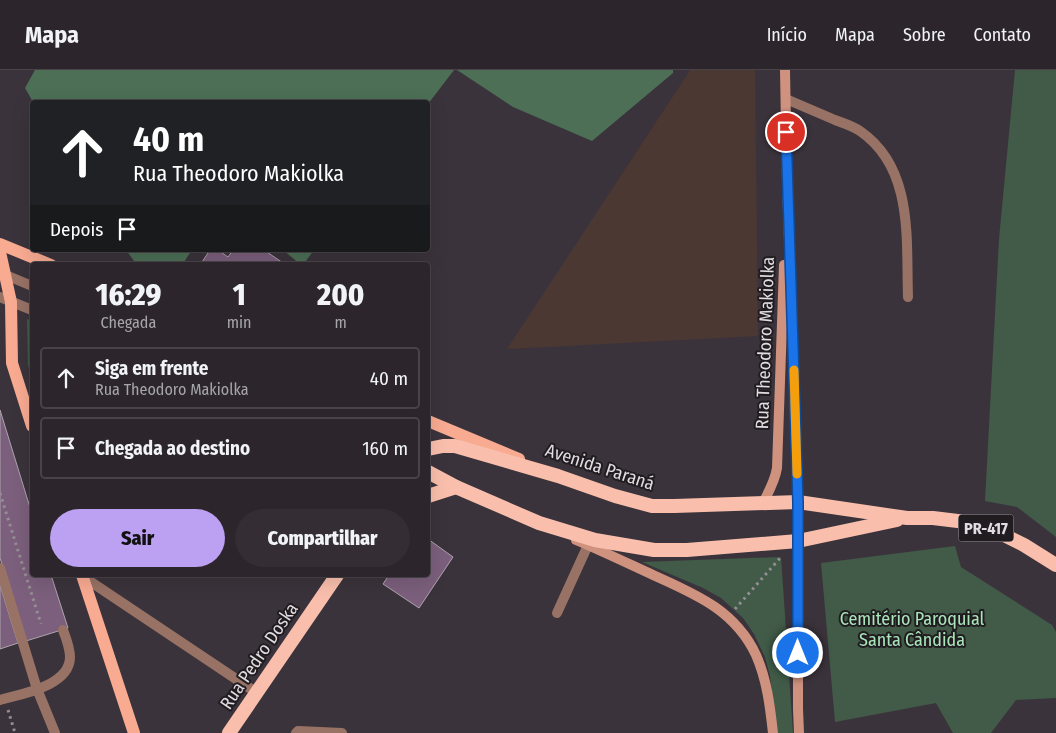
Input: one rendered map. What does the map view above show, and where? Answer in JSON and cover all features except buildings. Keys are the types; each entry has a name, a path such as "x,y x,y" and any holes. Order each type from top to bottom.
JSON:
{"highway":[{"path":"430,449 455,446 558,476"},
{"path":"430,471 442,480"},
{"path":"430,473 456,487 539,522 595,540 654,550 687,550 798,541"},
{"name":"Avenida Paraná","path":"558,476 615,496 652,506 798,502"},
{"path":"430,495 456,487"},
{"name":"PR-417","path":"798,502 907,518 933,518 966,522 996,531 1024,545 1056,565"},
{"name":"PR-417","path":"798,541 907,518"},
{"name":"Rua Pedro Doska","path":"229,733 336,577"}],"main road":[{"name":"Rua Theodoro Makiolka","path":"785,70 798,502 799,733"},
{"name":"Rua Theodoro Makiolka","path":"763,503 772,487 777,468 787,182"},
{"path":"0,244 44,262"},
{"path":"0,252 12,363 30,420"},
{"name":"Avenida Paraná","path":"430,422 558,476"},
{"path":"539,522 693,593 728,616 747,639 762,670 767,689 773,733"},
{"path":"83,577 134,733"}],"street":[{"path":"786,99 858,130 874,142 888,158 900,188 906,211 908,297"},
{"path":"3,274 30,285"},
{"path":"5,299 30,309"},
{"path":"557,613 588,545"},
{"path":"0,568 38,689 55,733"},
{"path":"85,577 257,693"},
{"path":"0,700 38,689 51,683 63,674 68,667 70,658 63,630"},
{"path":"296,733 298,731 342,733"}],"path":[{"path":"0,493 41,624"},
{"path":"728,616 798,541"}],"shaded area":[{"path":"689,70 755,70 758,336 507,349 689,72"}],"green space":[{"path":"35,70 454,70 430,101 32,100 25,88"},
{"path":"457,70 673,70 673,73 592,141 513,107"},
{"path":"1015,70 1056,70 1056,537 1017,507 985,501 999,239"},
{"path":"127,252 191,252 184,262 135,262"},
{"path":"285,252 313,252 305,262 297,262"},
{"path":"27,319 30,320 30,372 28,365"},
{"name":"Cemitério Paroquial Santa Cândida","path":"955,546 961,567 1052,625 1056,632 1056,698 1016,700 991,733 953,733 936,703 835,722 821,563"},
{"path":"781,557 793,733 777,733 770,676 765,657 754,634 743,618 721,598 703,588 642,562"}],"slow traffic":[{"path":"794,370 797,474"}],"route":[{"path":"786,132 798,502 798,653"}]}
